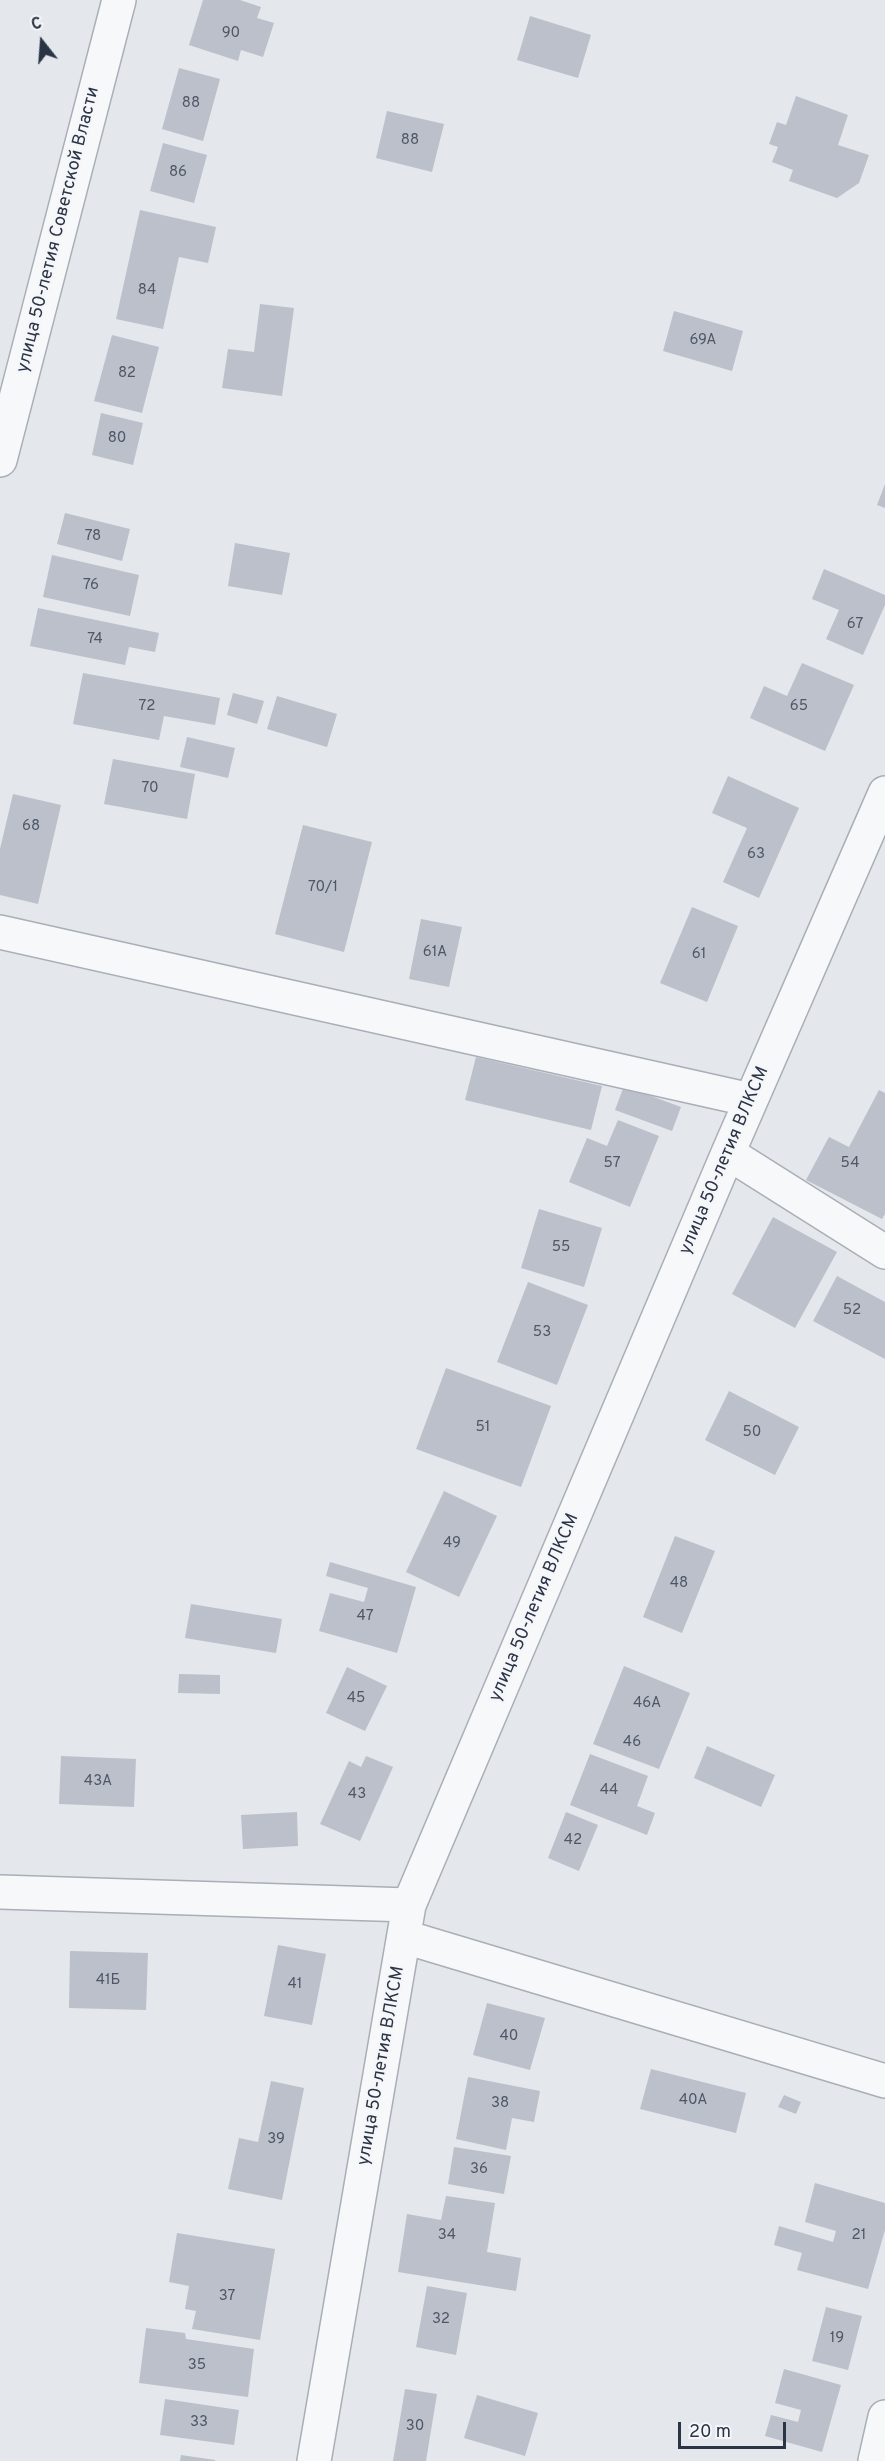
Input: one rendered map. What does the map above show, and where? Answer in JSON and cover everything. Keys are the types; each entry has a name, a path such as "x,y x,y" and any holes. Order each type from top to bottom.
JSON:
{"street":[{"name":"улица 50-летия Советской Власти","path":"0,460 119,0"},
{"name":"улица 50-летия ВЛКСМ","path":"314,2461 409,1905 750,1100 885,793"},
{"path":"0,932 750,1100"},
{"path":"728,1153 885,1252"},
{"path":"0,1892 409,1905"},
{"path":"405,1937 885,2081"},
{"path":"875,2461 885,2417"}],"building":[{"path":"203,0 240,0 261,7 257,18 274,23 263,57 241,50 238,61 189,45"},
{"path":"530,16 591,35 578,78 517,60"},
{"path":"179,68 220,79 203,141 162,129"},
{"path":"796,96 848,115 838,145 869,155 859,183 837,198 789,181 793,170 772,162 778,147 769,144 777,122 786,125"},
{"path":"387,111 444,124 432,172 376,158"},
{"path":"163,143 207,155 194,203 150,191"},
{"path":"140,210 216,227 208,263 179,257 163,329 116,319"},
{"path":"260,304 294,308 282,396 222,388 228,349 254,352"},
{"path":"674,311 743,331 732,371 663,351"},
{"path":"112,335 159,347 142,413 94,401"},
{"path":"101,413 143,423 133,465 92,455"},
{"path":"885,484 885,508 877,505"},
{"path":"65,513 130,529 122,561 57,544"},
{"path":"235,543 290,553 282,595 228,586"},
{"path":"52,555 139,575 130,616 43,597"},
{"path":"824,569 885,595 885,605 863,655 826,639 839,610 812,599"},
{"path":"38,608 159,633 155,652 129,647 125,665 30,646"},
{"path":"802,663 854,685 825,751 750,718 764,686 787,696"},
{"path":"83,673 220,698 215,725 164,716 159,740 73,724"},
{"path":"233,693 264,701 257,724 227,715"},
{"path":"277,696 337,714 327,747 267,729"},
{"path":"187,737 235,748 228,778 180,767"},
{"path":"113,759 195,774 187,819 104,804"},
{"path":"728,776 799,808 759,898 723,882 747,828 712,813"},
{"path":"13,794 61,805 38,904 0,895 0,849"},
{"path":"303,825 372,842 344,952 275,934"},
{"path":"692,907 738,926 707,1002 660,983"},
{"path":"421,919 462,927 449,987 409,979"},
{"path":"476,1057 602,1086 591,1130 465,1100"},
{"path":"624,1086 681,1107 672,1131 615,1110"},
{"path":"879,1090 885,1093 885,1214 882,1219 806,1180 829,1137 849,1147"},
{"path":"618,1120 659,1136 630,1207 569,1182 587,1138 607,1146"},
{"path":"539,1209 602,1228 584,1287 521,1268"},
{"path":"773,1217 837,1252 795,1328 732,1294"},
{"path":"837,1276 885,1302 885,1359 813,1321"},
{"path":"528,1282 588,1305 557,1385 497,1362"},
{"path":"446,1368 551,1406 521,1487 416,1449"},
{"path":"729,1391 799,1427 775,1475 705,1440"},
{"path":"444,1491 497,1516 459,1597 406,1572"},
{"path":"675,1536 715,1551 682,1633 643,1617"},
{"path":"330,1562 416,1587 397,1653 319,1631 330,1593 364,1602 368,1588 326,1576"},
{"path":"191,1604 282,1619 276,1653 185,1638"},
{"path":"624,1666 690,1693 659,1769 593,1744"},
{"path":"347,1667 387,1686 365,1731 326,1713"},
{"path":"179,1674 220,1675 220,1694 178,1693"},
{"path":"707,1746 775,1775 761,1807 694,1778"},
{"path":"590,1754 648,1776 637,1806 655,1813 647,1835 570,1805"},
{"path":"61,1756 136,1759 134,1807 59,1804"},
{"path":"366,1756 393,1767 360,1841 320,1824 349,1761 361,1767"},
{"path":"297,1812 298,1846 243,1849 241,1815"},
{"path":"566,1812 598,1825 579,1871 548,1858"},
{"path":"278,1945 326,1954 312,2025 264,2016"},
{"path":"70,1951 148,1953 146,2010 69,2008"},
{"path":"487,2003 545,2018 530,2070 473,2055"},
{"path":"651,2069 746,2093 736,2133 640,2109"},
{"path":"468,2077 540,2091 534,2122 512,2118 506,2150 456,2139"},
{"path":"271,2081 304,2088 282,2200 228,2189 239,2138 258,2142"},
{"path":"784,2095 801,2102 796,2114 778,2107"},
{"path":"454,2147 511,2156 504,2194 448,2184"},
{"path":"815,2183 885,2203 885,2230 868,2289 797,2270 802,2253 774,2245 779,2226 833,2242 836,2231 805,2222"},
{"path":"446,2196 495,2203 487,2252 521,2258 516,2291 398,2272 407,2214 441,2220"},
{"path":"177,2233 275,2249 260,2340 192,2329 196,2311 185,2309 189,2286 169,2282"},
{"path":"427,2286 467,2293 456,2355 416,2347"},
{"path":"826,2307 862,2316 848,2370 812,2361"},
{"path":"146,2328 185,2333 186,2339 254,2349 248,2397 139,2383"},
{"path":"784,2369 841,2385 822,2452 765,2436 771,2415 798,2422 801,2410 775,2403"},
{"path":"405,2389 437,2394 426,2461 393,2461"},
{"path":"477,2395 538,2413 525,2456 464,2438"},
{"path":"165,2399 239,2410 234,2445 160,2435"},
{"path":"181,2455 215,2460 215,2461 180,2461"}]}
